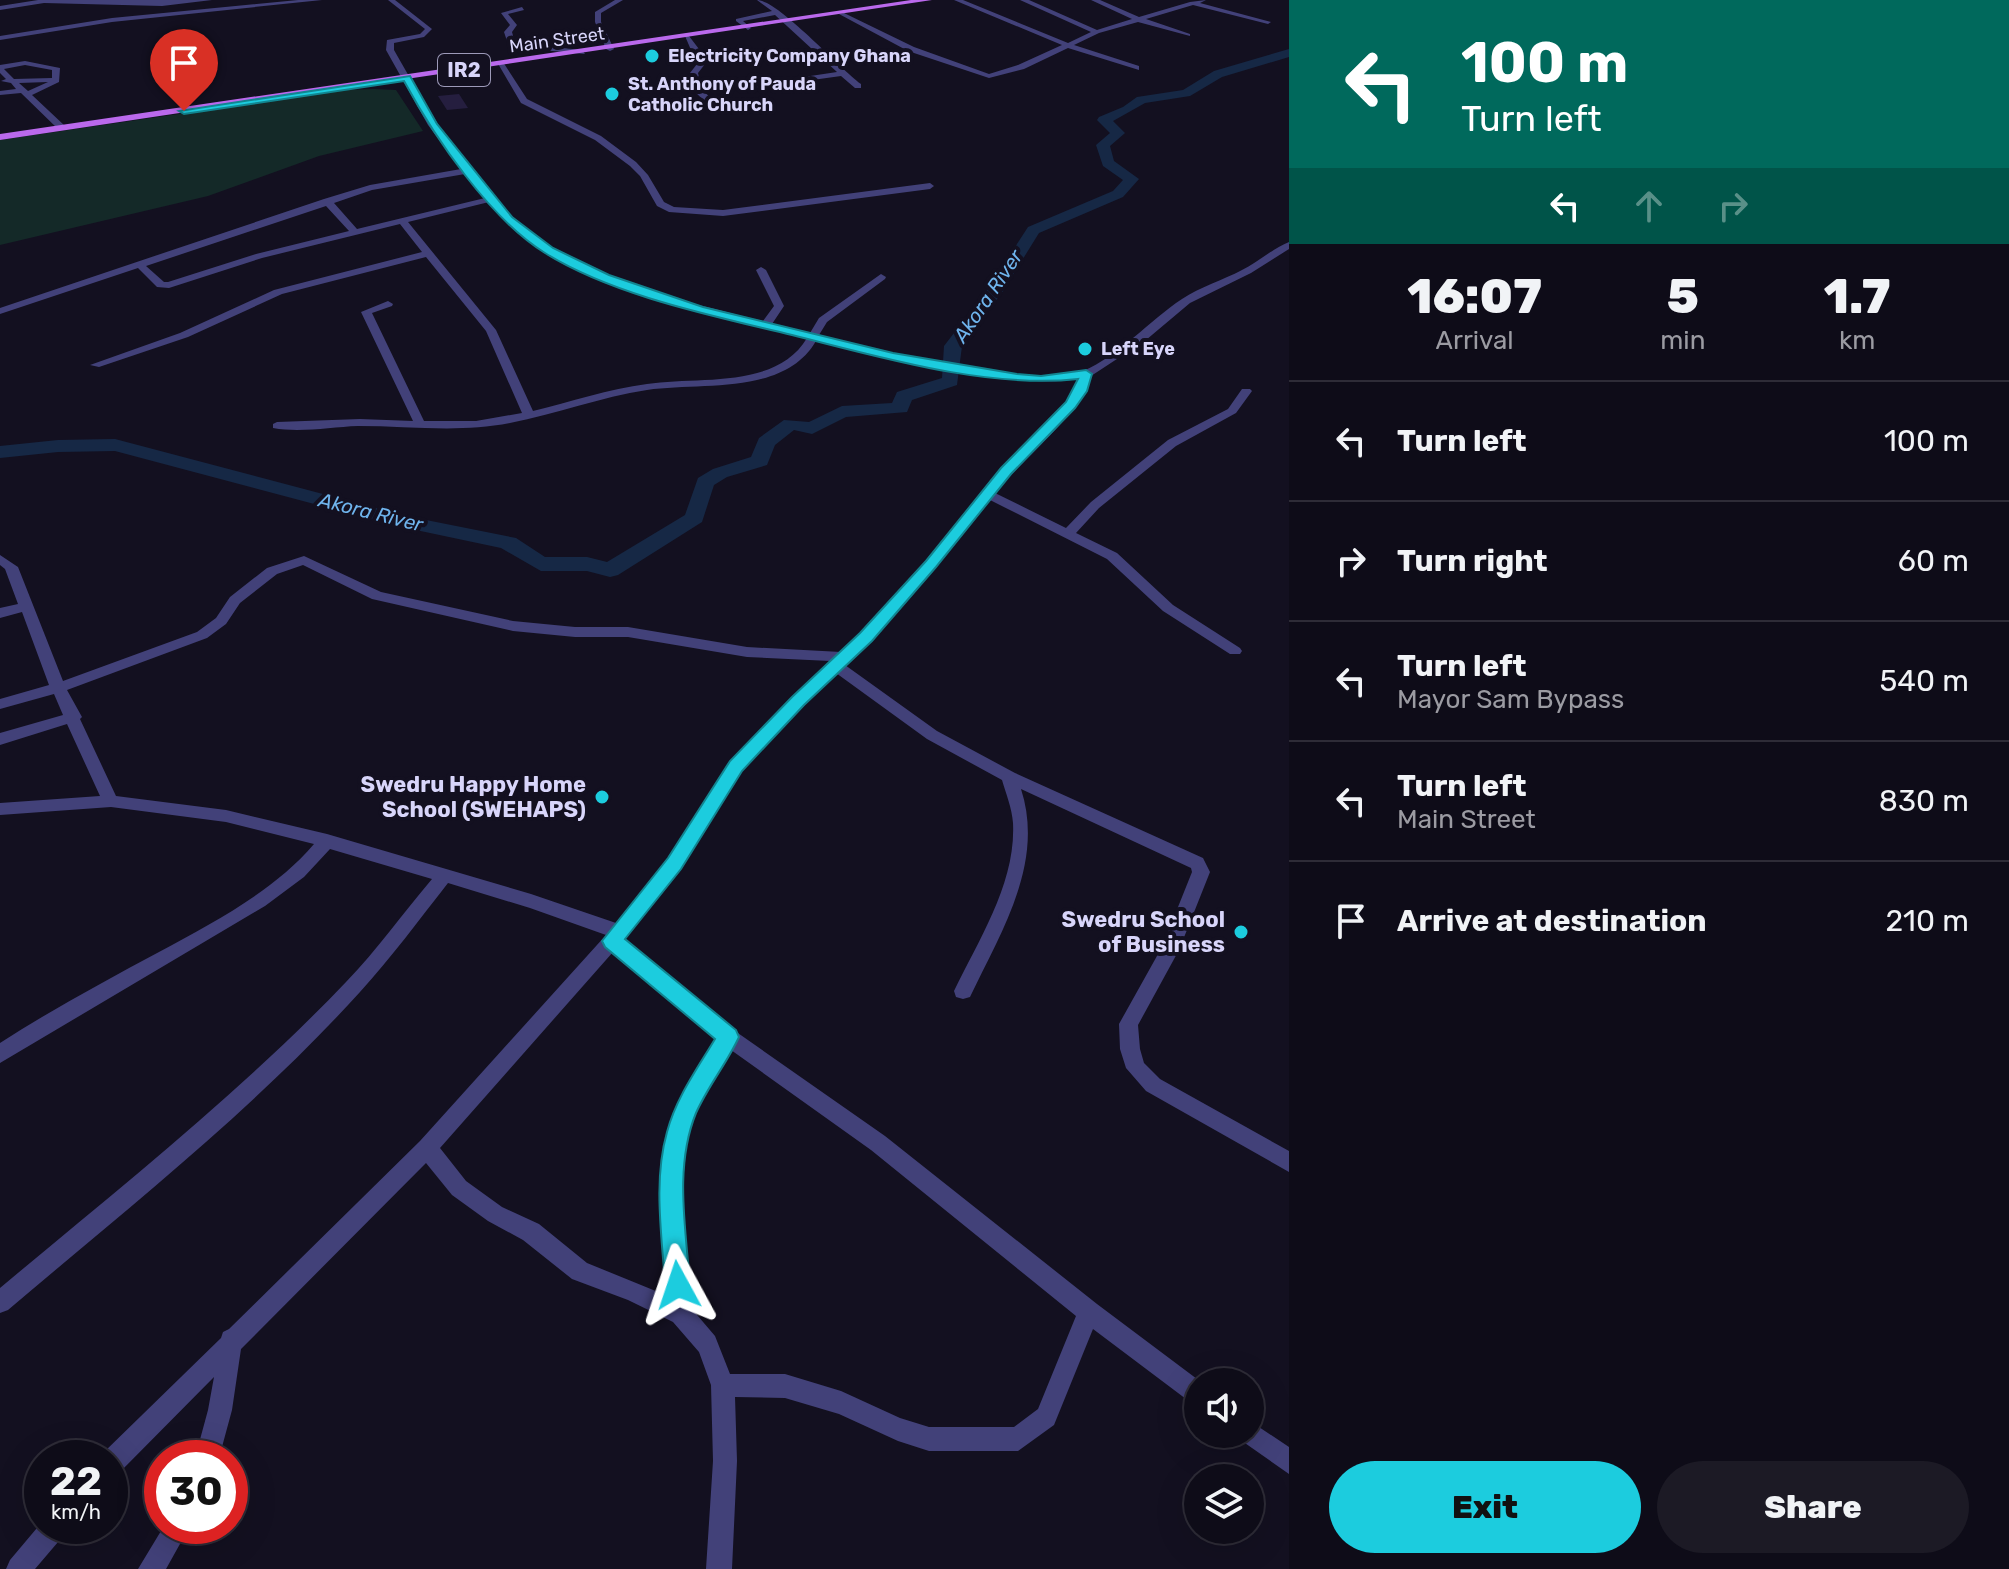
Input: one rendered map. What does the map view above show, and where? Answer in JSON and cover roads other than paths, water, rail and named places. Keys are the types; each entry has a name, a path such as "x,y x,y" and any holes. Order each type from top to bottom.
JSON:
{"main road":[{"name":"Main Street","path":"0,137 928,0"}],"street":[{"path":"0,8 44,1 162,4 222,0"},
{"path":"236,7 242,0"},
{"path":"0,38 112,20 319,0"},
{"path":"391,0 429,29 422,36 388,44 432,125 509,219 549,250 605,277 699,309 893,356 1041,379 1086,374 1142,338 1186,301 1248,271 1289,245"},
{"path":"760,0 779,12 841,74 858,86"},
{"path":"957,0 1067,45 1136,68"},
{"path":"1023,0 1097,32"},
{"path":"1094,0 1137,19 1188,35"},
{"path":"1160,0 1177,7"},
{"path":"842,14 911,49 989,76 1021,67 1097,32 1203,0"},
{"path":"610,49 598,22 598,12 614,1"},
{"path":"1192,3 1268,22"},
{"path":"522,9 504,13 514,25 508,32 512,45 582,52"},
{"path":"748,28 738,20 779,12"},
{"path":"687,37 700,57 701,64 694,73 698,91 718,109"},
{"path":"0,68 25,63 52,66 56,68 56,80"},
{"path":"500,64 524,101 598,138 633,164 644,175 660,204 672,210 723,213 930,186"},
{"path":"0,68 62,128"},
{"path":"751,87 841,74"},
{"path":"0,82 56,80"},
{"path":"0,93 26,92 56,80"},
{"path":"0,311 327,201 383,185 467,171"},
{"path":"139,264 161,285 169,285 244,260 491,199"},
{"path":"327,201 354,231"},
{"path":"401,220 491,330 529,415"},
{"path":"95,365 184,335 278,292 428,253"},
{"path":"761,270 779,306 766,325"},
{"path":"277,426 365,423 493,425 646,387 745,379 790,363 804,352 823,320 881,277"},
{"path":"388,304 366,312 421,426"},
{"path":"128,1446 427,1148 616,936 675,863 736,766 866,637 988,494 1070,405 1081,391 1086,374"},
{"path":"1069,533 1095,505 1172,443 1232,411 1246,391"},
{"path":"988,494 1112,556 1168,608 1235,651"},
{"path":"0,559 11,567 58,688 111,801"},
{"path":"0,704 58,688 202,635 221,621 235,600 272,571 304,560 377,596 513,626 575,632 643,633 747,652 839,661 932,735 1009,777 1197,863 1201,872 1170,950 1128,1024 1130,1049 1136,1068 1153,1085 1289,1162"},
{"path":"0,613 28,606"},
{"path":"0,739 74,717"},
{"path":"963,991 996,922 1016,865 1021,824 1009,777"},
{"path":"0,809 111,801 226,816 327,841 531,901 616,936 728,1037 878,1143 1089,1312 1184,1383"},
{"path":"0,1054 37,1028 222,924 269,894 296,874 327,841"},
{"path":"0,1302 193,1139 281,1058 354,986 443,877"},
{"path":"681,1314 670,1182 678,1132 688,1106 728,1037"},
{"path":"427,1148 459,1188 495,1214 531,1232 580,1271 681,1314 707,1344 723,1385 725,1461 719,1569"},
{"path":"723,1385 785,1386 841,1403 898,1429 929,1439 1018,1439 1046,1417 1089,1312"},
{"path":"212,1440 231,1340"},
{"path":"1264,1443 1289,1462"},
{"path":"19,1569 40,1544"},
{"path":"151,1569 167,1544"}],"waterway":[{"name":"Akora River","path":"0,452 58,446 115,445 404,522 508,543 541,564 587,564 610,570 695,518 705,482 720,473 760,461 766,442 791,424 812,428 842,412 900,408 904,396 951,381 953,346 995,291 1033,230 1118,194 1132,179 1108,163 1103,145 1118,133 1104,120 1128,110 1141,100 1186,93 1218,74 1289,53"}],"place":[{"name":"Electricity Company Ghana","path":"652,56"},
{"name":"St. Anthony of Pauda Catholic Church","path":"612,94"},
{"name":"Left Eye","path":"1085,349"},
{"name":"Swedru Happy Home School (SWEHAPS)","path":"602,797"},
{"name":"Swedru School of Business","path":"1241,932"}]}
